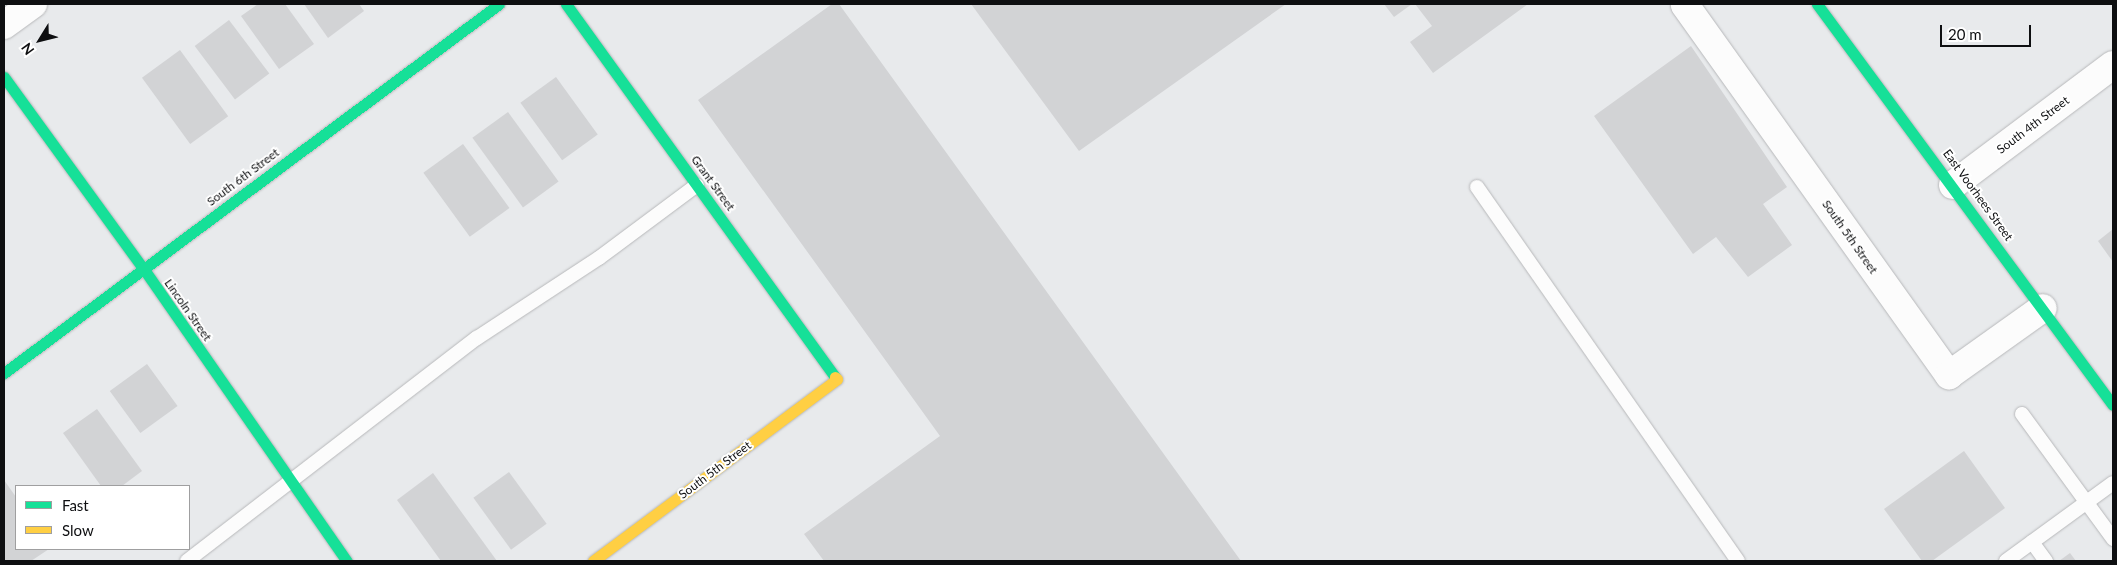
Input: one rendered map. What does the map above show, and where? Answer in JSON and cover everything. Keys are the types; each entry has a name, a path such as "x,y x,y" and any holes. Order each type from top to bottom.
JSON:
{"street":[{"path":"4,25 33,4"},
{"name":"South 6th Street","path":"4,373 142,268 499,4"},
{"name":"Grant Street","path":"566,4 837,378"},
{"name":"South 5th Street","path":"1688,4 1685,5 1949,376 2044,308"},
{"name":"East Voorhees Street","path":"1817,4 1953,184 2113,405"},
{"name":"South 4th Street","path":"1953,184 2113,64"},
{"name":"Lincoln Street","path":"4,77 142,268 347,561"},
{"name":"South 5th Street","path":"592,561 837,378"}],"lane":[{"path":"187,561 477,338 598,258 697,185"},
{"path":"1478,187 1738,561"},
{"path":"2022,414 2113,539"},
{"path":"2006,561 2113,484"},
{"path":"2032,542 2046,561"}],"building":[{"path":"258,4 285,4 314,44 279,69 241,16"},
{"path":"304,4 359,4 364,11 328,38"},
{"path":"832,4 839,4 1241,561 824,561 804,534 940,436 698,100"},
{"path":"971,4 1286,4 1079,151"},
{"path":"1384,4 1412,4 1394,17"},
{"path":"1415,4 1528,4 1433,73 1410,42 1432,26"},
{"path":"229,20 269,74 235,99 195,46"},
{"path":"1691,46 1787,187 1763,204 1792,245 1748,277 1716,237 1693,254 1594,116"},
{"path":"180,50 228,116 190,144 142,78"},
{"path":"556,77 598,134 562,160 520,103"},
{"path":"508,112 559,182 523,207 472,138"},
{"path":"463,144 509,208 470,237 423,173"},
{"path":"2113,229 2113,262 2098,241"},
{"path":"147,364 178,406 140,433 110,391"},
{"path":"97,409 142,471 123,485 100,485 63,433"},
{"path":"1964,451 2005,508 1932,561 1922,561 1884,509"},
{"path":"509,472 547,524 511,550 473,498"},
{"path":"433,473 497,561 441,561 397,500"},
{"path":"4,480 15,496 15,550 48,550 31,561 4,561"},
{"path":"2070,553 2076,561 2059,561"}],"traffic: fast":[{"path":"4,373 499,4"},
{"path":"566,4 835,377"},
{"path":"1817,4 2113,405"},
{"path":"4,77 143,268 347,561"}],"traffic: slow":[{"path":"593,561 837,379 835,377"}]}
